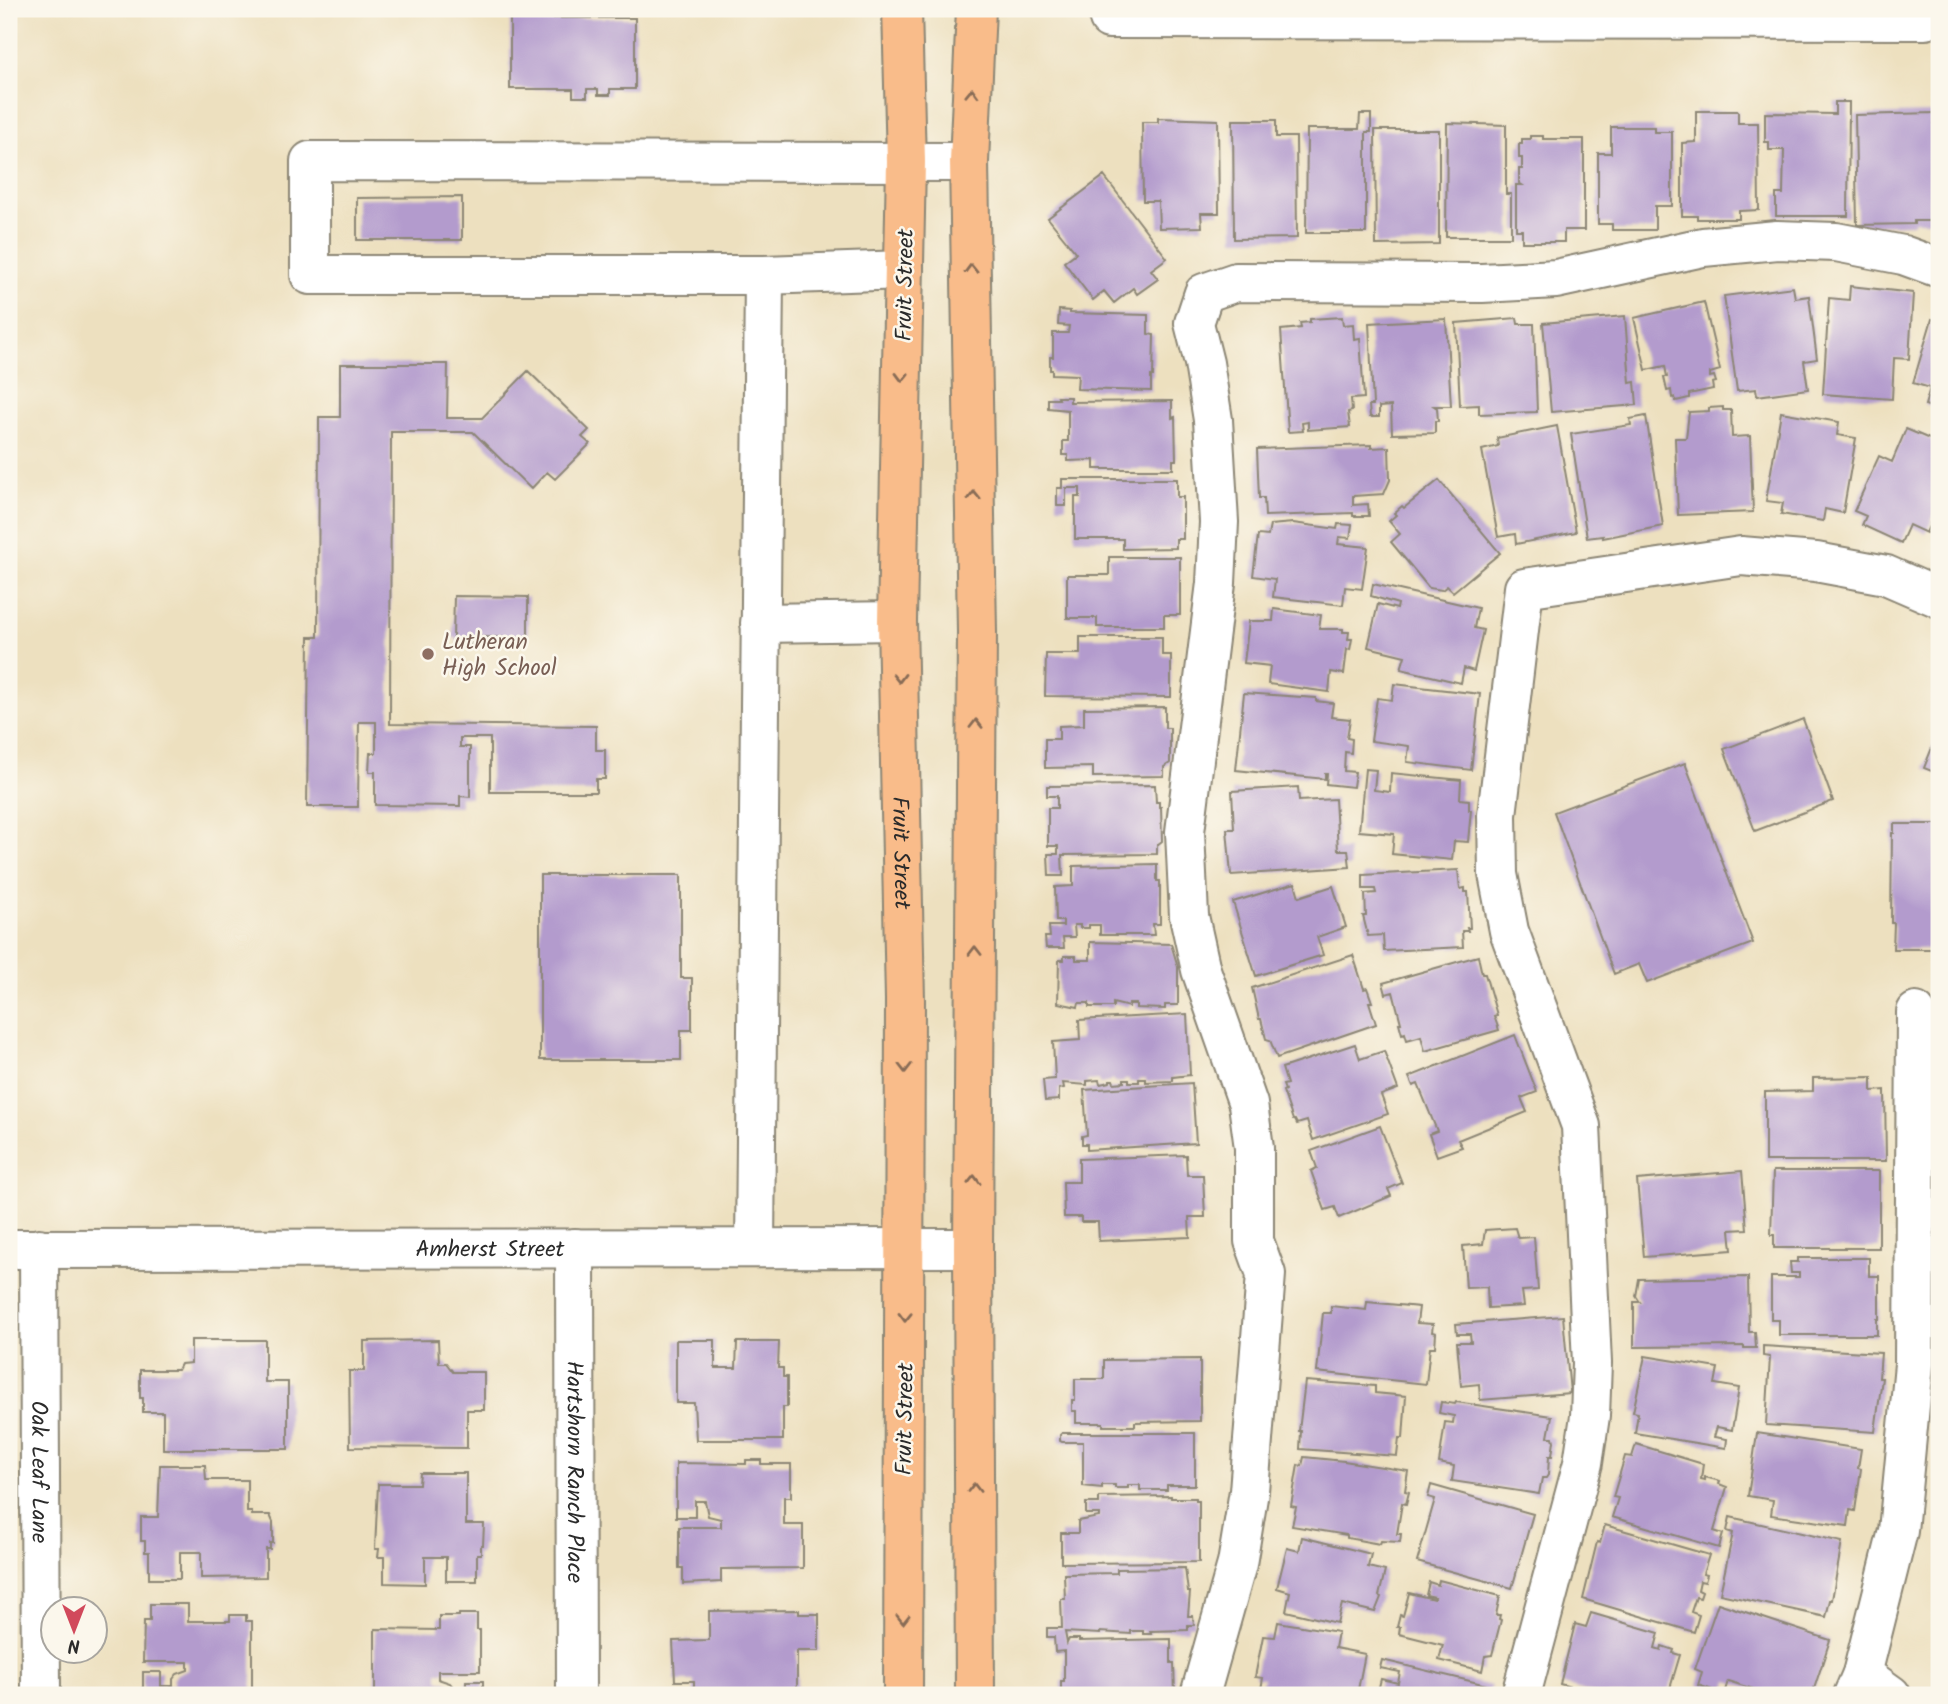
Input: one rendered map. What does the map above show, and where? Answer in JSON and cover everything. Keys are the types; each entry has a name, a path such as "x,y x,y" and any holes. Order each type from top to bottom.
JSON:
{"main road":[{"name":"Fruit Street","path":"902,9 906,162 897,621 905,1000 902,1695"},
{"path":"975,1695 973,1248 977,632 969,162 976,9"}],"street":[{"path":"1110,9 1110,19 1926,20 1925,9"},
{"path":"904,270 764,275 310,275 310,161 969,162"},
{"path":"1200,1695 1237,1564 1247,1503 1266,1274 1254,1241 1254,1148 1248,1104 1201,970 1189,916 1186,874 1185,832 1216,583 1219,522 1213,420 1204,363 1194,323 1204,293 1236,282 1482,283 1556,279 1703,247 1777,240 1836,242 1903,255 1939,268"},
{"path":"755,1248 764,275"},
{"path":"1521,1695 1583,1463 1590,1416 1592,1363 1581,1126 1509,931 1498,874 1497,815 1524,588 1741,556 1816,562 1886,575 1939,598"},
{"path":"760,623 897,621"},
{"path":"1869,1688 1899,1531 1913,1378 1916,1012"},
{"name":"Hartshorn Ranch Place","path":"575,1248 576,1695"},
{"name":"Amherst Street","path":"24,1249 973,1248"},
{"name":"Oak Leaf Lane","path":"24,1249 41,1695"}],"building":[{"path":"510,18 635,18 635,89 610,89 610,95 598,95 598,89 587,89 587,97 573,97 573,89 510,89"},
{"path":"1835,102 1849,102 1848,216 1776,216 1776,194 1783,194 1784,150 1769,150 1769,142 1765,142 1765,113 1835,114"},
{"path":"1696,111 1738,111 1738,123 1758,123 1759,210 1739,211 1739,219 1697,219 1697,216 1682,216 1682,143 1696,142"},
{"path":"1934,113 1936,221 1857,225 1855,115"},
{"path":"1360,114 1371,114 1371,132 1366,132 1366,233 1306,233 1307,129 1359,129"},
{"path":"1158,118 1218,120 1219,213 1201,213 1202,227 1159,228 1158,201 1143,201 1142,122 1158,122"},
{"path":"1233,120 1276,120 1276,137 1296,137 1297,238 1234,239"},
{"path":"1447,123 1506,125 1506,194 1511,194 1511,237 1446,237"},
{"path":"1611,127 1654,127 1654,132 1672,132 1672,206 1655,206 1655,230 1612,230 1612,224 1598,224 1598,153 1611,153"},
{"path":"1375,130 1439,130 1439,244 1376,245"},
{"path":"1530,136 1543,136 1543,139 1584,139 1584,230 1564,230 1564,242 1522,242 1522,230 1516,230 1516,185 1522,185 1519,183 1522,158 1519,158 1519,144 1522,144 1522,139 1530,139"},
{"path":"1104,176 1167,258 1151,270 1158,279 1137,294 1133,288 1114,303 1104,291 1093,300 1064,262 1076,253 1048,218"},
{"path":"462,197 462,240 357,240 357,198"},
{"path":"1850,286 1913,293 1909,359 1894,358 1892,399 1823,394 1829,298 1849,300"},
{"path":"1793,287 1795,298 1809,296 1817,359 1804,361 1808,389 1757,396 1756,389 1737,391 1724,296"},
{"path":"1704,302 1720,370 1710,373 1710,377 1714,376 1716,382 1712,383 1713,389 1689,394 1689,398 1676,401 1675,397 1672,398 1671,390 1667,391 1665,366 1646,370 1634,318"},
{"path":"1059,310 1070,313 1148,315 1148,334 1154,335 1151,391 1077,389 1078,375 1052,374 1050,357 1053,357 1053,333 1068,333 1069,326 1058,325"},
{"path":"1625,316 1630,383 1635,382 1637,405 1551,412 1543,323"},
{"path":"1342,317 1343,325 1353,324 1354,339 1360,338 1364,398 1351,399 1352,411 1348,412 1350,427 1308,430 1308,422 1302,423 1303,431 1288,432 1281,330 1301,328 1300,323 1310,322 1310,319"},
{"path":"1517,318 1518,324 1534,324 1537,412 1479,414 1479,405 1460,406 1456,323"},
{"path":"1446,319 1451,406 1434,406 1437,408 1438,421 1435,421 1435,433 1392,434 1391,406 1379,407 1379,417 1370,417 1369,405 1373,405 1369,323"},
{"path":"1932,319 1939,321 1939,409 1925,405 1930,388 1913,383"},
{"path":"340,364 448,364 447,418 482,418 528,371 589,430 582,437 590,444 555,479 547,472 531,489 473,432 391,432 390,724 596,726 596,750 605,750 605,779 596,779 596,792 490,792 490,738 460,738 460,747 470,747 470,797 460,796 460,806 375,805 375,772 369,772 370,753 376,753 376,722 359,722 358,807 307,807 309,637 318,637 319,417 340,417"},
{"path":"1058,397 1070,397 1070,402 1172,401 1176,460 1173,460 1173,469 1094,469 1094,460 1068,461 1068,455 1063,455 1063,441 1068,441 1068,410 1048,408 1048,399 1059,399"},
{"path":"1723,407 1723,410 1731,410 1732,437 1750,436 1753,512 1678,515 1675,438 1686,438 1689,412"},
{"path":"1781,412 1839,422 1837,435 1856,438 1843,513 1825,509 1823,521 1781,514 1783,503 1766,501"},
{"path":"1646,416 1663,526 1603,538 1587,538 1571,434 1631,425 1630,419"},
{"path":"1557,426 1576,532 1516,544 1515,534 1498,537 1482,450 1498,446 1497,438"},
{"path":"1906,429 1939,443 1939,504 1926,533 1909,525 1901,543 1862,525 1866,516 1854,511 1879,456 1892,462"},
{"path":"1371,445 1371,448 1389,447 1390,480 1384,494 1353,496 1353,505 1368,504 1369,516 1353,516 1353,513 1265,516 1264,498 1259,498 1257,449"},
{"path":"1062,479 1177,479 1177,497 1183,497 1183,539 1176,539 1176,548 1123,549 1123,539 1075,539 1075,497 1080,497 1080,488 1066,488 1066,506 1057,506 1057,488 1062,488"},
{"path":"1439,480 1500,553 1453,592 1447,586 1442,590 1429,588 1391,542 1400,534 1389,521 1396,515 1394,513"},
{"path":"1293,523 1337,529 1338,524 1352,525 1350,538 1339,537 1338,544 1368,547 1362,589 1345,587 1343,605 1273,597 1275,579 1253,576 1258,535 1268,536 1270,525"},
{"path":"1109,557 1180,557 1180,615 1164,615 1164,627 1097,627 1097,618 1067,618 1067,575 1109,575"},
{"path":"1373,584 1478,608 1474,628 1483,630 1474,671 1464,668 1461,683 1401,669 1405,656 1368,647 1378,604 1397,609 1398,604 1371,596"},
{"path":"454,596 528,597 528,638 473,637 473,645 457,645 457,638 453,638"},
{"path":"1274,609 1321,615 1319,629 1343,629 1343,632 1349,632 1348,639 1352,639 1350,650 1347,649 1344,674 1331,672 1329,692 1268,684 1270,666 1244,663 1249,621 1273,621"},
{"path":"1080,637 1162,637 1162,655 1171,655 1171,697 1045,696 1046,654 1080,654"},
{"path":"1394,684 1480,694 1471,770 1407,762 1409,746 1371,741 1377,698 1392,700"},
{"path":"1244,693 1316,698 1316,701 1333,703 1331,717 1350,719 1347,738 1352,739 1351,753 1345,752 1344,771 1355,772 1353,787 1326,784 1327,774 1325,779 1236,770"},
{"path":"1165,707 1165,728 1170,728 1170,763 1164,767 1164,776 1093,777 1093,767 1045,768 1045,739 1059,739 1059,726 1084,725 1084,708"},
{"path":"1803,719 1833,801 1755,831 1724,749"},
{"path":"1939,730 1939,774 1924,768"},
{"path":"1685,763 1753,943 1647,983 1639,964 1614,974 1554,812"},
{"path":"1365,769 1376,770 1374,790 1390,792 1391,773 1461,780 1460,799 1469,800 1471,810 1468,842 1454,841 1452,860 1392,854 1394,834 1359,831"},
{"path":"1155,785 1156,802 1159,802 1161,807 1162,841 1157,845 1157,854 1062,855 1063,876 1049,876 1048,854 1058,854 1058,846 1048,846 1048,808 1057,808 1057,796 1047,796 1047,786"},
{"path":"1298,787 1299,801 1335,799 1338,850 1348,850 1350,867 1231,875 1227,829 1234,829 1232,791"},
{"path":"1894,824 1939,824 1939,949 1893,949 1894,923 1891,923"},
{"path":"1157,864 1157,881 1160,881 1160,924 1153,924 1154,935 1100,935 1100,925 1080,928 1080,925 1074,925 1075,937 1063,937 1064,948 1046,948 1045,937 1050,937 1049,926 1063,926 1063,921 1056,921 1055,887 1073,886 1073,866"},
{"path":"1458,870 1460,889 1465,888 1465,892 1468,892 1470,928 1467,928 1468,931 1462,931 1463,947 1384,951 1383,935 1368,936 1363,916 1366,916 1365,894 1376,893 1375,889 1363,889 1363,875"},
{"path":"540,875 681,875 681,978 692,978 692,1030 681,1030 681,1060 540,1060"},
{"path":"1295,883 1299,897 1333,886 1346,927 1317,937 1323,955 1256,976 1233,902"},
{"path":"1090,942 1171,944 1178,967 1178,1005 1165,1005 1165,1009 1136,1008 1136,1004 1129,1004 1129,1007 1113,1003 1113,1007 1089,1007 1089,1003 1079,1003 1078,1007 1058,1003 1059,960 1064,960 1064,956 1076,956 1076,960 1090,960"},
{"path":"1353,955 1364,989 1367,988 1372,1002 1369,1002 1376,1024 1277,1058 1270,1040 1266,1039 1252,988"},
{"path":"1478,956 1497,1015 1494,1016 1499,1030 1425,1051 1421,1036 1407,1040 1405,1033 1402,1034 1393,992 1386,994 1383,983"},
{"path":"1187,1014 1190,1075 1173,1077 1173,1081 1146,1082 1146,1079 1139,1079 1139,1082 1129,1082 1129,1079 1124,1079 1124,1082 1114,1083 1110,1080 1100,1084 1099,1080 1087,1081 1087,1085 1063,1083 1064,1088 1059,1089 1059,1100 1045,1101 1043,1080 1055,1079 1053,1042 1080,1040 1079,1020"},
{"path":"1515,1035 1537,1092 1521,1098 1527,1112 1458,1140 1462,1147 1437,1156 1429,1134 1437,1131 1418,1084 1413,1086 1409,1077"},
{"path":"1355,1044 1360,1059 1384,1051 1398,1089 1381,1095 1388,1114 1313,1140 1307,1121 1297,1124 1293,1120 1283,1091 1283,1085 1287,1084 1282,1068"},
{"path":"1872,1077 1872,1091 1885,1090 1886,1161 1765,1161 1765,1092 1813,1091 1813,1078"},
{"path":"1192,1083 1196,1143 1087,1150 1087,1144 1082,1144 1082,1136 1087,1135 1084,1090"},
{"path":"1380,1126 1402,1183 1388,1189 1391,1196 1339,1218 1335,1207 1325,1210 1311,1171 1317,1168 1311,1151"},
{"path":"1186,1155 1187,1175 1203,1175 1205,1217 1189,1217 1190,1237 1099,1241 1098,1222 1081,1222 1081,1217 1064,1217 1063,1182 1079,1182 1079,1159"},
{"path":"1742,1171 1747,1229 1730,1230 1732,1250 1644,1257 1637,1180"},
{"path":"1773,1171 1879,1171 1879,1248 1774,1248 1774,1235 1771,1235"},
{"path":"1515,1228 1518,1238 1534,1237 1538,1290 1522,1291 1524,1306 1488,1308 1487,1287 1466,1288 1463,1246 1483,1244 1485,1230"},
{"path":"1798,1258 1869,1258 1869,1276 1879,1276 1877,1335 1779,1335 1779,1320 1771,1320 1771,1277 1799,1277 1799,1273 1791,1273 1790,1262 1798,1262"},
{"path":"1748,1277 1749,1332 1755,1332 1756,1348 1634,1347 1634,1302 1640,1302 1636,1296 1639,1279"},
{"path":"1367,1302 1419,1307 1417,1323 1433,1324 1432,1332 1436,1333 1435,1347 1430,1347 1426,1384 1317,1372 1323,1313 1331,1313 1331,1306 1366,1310"},
{"path":"1563,1316 1570,1393 1480,1400 1479,1384 1461,1386 1457,1342 1471,1342 1470,1334 1457,1334 1456,1324"},
{"path":"191,1340 265,1340 265,1382 288,1382 288,1449 163,1449 163,1412 143,1412 140,1370 178,1370 181,1364 191,1363"},
{"path":"438,1340 439,1363 446,1363 453,1372 484,1372 484,1410 467,1410 467,1448 350,1447 349,1371 364,1371 364,1341"},
{"path":"676,1340 715,1340 715,1368 736,1368 737,1342 779,1342 778,1368 783,1368 783,1377 787,1377 783,1440 696,1440 694,1403 676,1403"},
{"path":"1763,1346 1881,1353 1879,1378 1882,1378 1875,1432 1766,1425 1770,1357 1763,1356"},
{"path":"1645,1356 1718,1368 1715,1384 1739,1388 1732,1430 1717,1427 1714,1437 1727,1439 1726,1448 1635,1433 1638,1413 1633,1412"},
{"path":"1200,1359 1200,1421 1135,1422 1135,1426 1076,1423 1076,1411 1072,1411 1075,1379 1104,1379 1104,1360"},
{"path":"1305,1381 1375,1386 1375,1393 1406,1396 1403,1438 1399,1438 1397,1456 1300,1449 1299,1431"},
{"path":"1441,1402 1552,1416 1548,1437 1553,1437 1554,1441 1552,1456 1549,1456 1548,1475 1542,1478 1539,1494 1452,1481 1454,1466 1439,1463 1445,1422 1453,1423 1454,1416 1439,1413"},
{"path":"1062,1433 1195,1433 1195,1485 1167,1485 1167,1490 1140,1490 1140,1485 1128,1485 1128,1488 1115,1488 1115,1485 1102,1485 1102,1488 1083,1486 1083,1442 1062,1442"},
{"path":"1757,1433 1861,1449 1855,1511 1850,1510 1848,1526 1771,1515 1773,1500 1748,1496"},
{"path":"1636,1444 1703,1464 1701,1479 1705,1480 1705,1477 1720,1481 1719,1484 1727,1487 1714,1531 1723,1534 1719,1548 1612,1517 1618,1498 1613,1497 1625,1456 1632,1457"},
{"path":"1304,1457 1408,1471 1405,1491 1409,1492 1406,1504 1402,1503 1397,1534 1401,1534 1400,1542 1381,1541 1380,1544 1347,1538 1347,1535 1292,1526 1296,1507 1291,1506 1298,1465 1302,1466"},
{"path":"746,1460 761,1460 761,1464 791,1464 791,1497 784,1497 784,1525 803,1525 803,1568 721,1569 721,1582 683,1584 683,1568 679,1568 679,1527 721,1527 721,1519 708,1516 705,1501 695,1501 695,1517 676,1517 676,1463 746,1464"},
{"path":"160,1465 205,1465 206,1480 247,1480 247,1512 252,1512 252,1515 270,1515 273,1522 273,1543 270,1543 270,1549 266,1549 266,1577 201,1578 201,1552 180,1552 180,1579 149,1579 149,1552 145,1552 145,1541 141,1541 141,1517 158,1517"},
{"path":"420,1473 466,1473 466,1524 484,1524 481,1554 477,1554 477,1581 446,1581 446,1557 425,1557 425,1584 384,1583 384,1557 378,1557 379,1549 375,1549 378,1484 419,1484"},
{"path":"1431,1485 1533,1514 1512,1588 1417,1562 1435,1499 1428,1497"},
{"path":"1099,1497 1196,1498 1196,1501 1199,1501 1199,1562 1061,1563 1061,1533 1078,1533 1078,1521 1099,1517 1099,1514 1086,1514 1086,1503 1099,1503"},
{"path":"1730,1517 1842,1542 1832,1600 1826,1617 1720,1594 1733,1533 1727,1531"},
{"path":"1605,1525 1709,1555 1703,1574 1707,1575 1705,1582 1700,1581 1698,1590 1702,1592 1700,1598 1696,1597 1691,1612 1699,1615 1694,1632 1583,1599 1597,1542 1600,1543"},
{"path":"1302,1537 1371,1554 1368,1567 1385,1571 1379,1596 1381,1597 1375,1612 1342,1604 1337,1623 1286,1611 1290,1592 1277,1588 1287,1548 1299,1551"},
{"path":"1185,1568 1190,1592 1188,1616 1193,1616 1194,1625 1188,1625 1188,1630 1150,1631 1151,1634 1143,1634 1143,1631 1131,1631 1131,1634 1065,1632 1067,1643 1069,1639 1171,1639 1175,1695 1061,1694 1064,1651 1055,1652 1054,1637 1047,1637 1047,1628 1062,1628 1064,1574 1117,1573 1117,1569"},
{"path":"1439,1580 1500,1596 1496,1615 1500,1615 1501,1620 1492,1655 1485,1656 1482,1671 1439,1660 1443,1645 1399,1634 1400,1627 1397,1627 1409,1593 1434,1599 1435,1597 1426,1595 1429,1582 1438,1585"},
{"path":"1936,1599 1939,1599 1939,1670 1934,1670"},
{"path":"1718,1603 1830,1640 1812,1695 1772,1695 1728,1681 1724,1694 1698,1685 1702,1672 1695,1669"},
{"path":"150,1604 188,1604 188,1621 230,1621 230,1615 246,1615 246,1621 252,1621 252,1692 259,1692 259,1695 143,1695 143,1672 161,1672 161,1686 173,1686 173,1679 177,1674 188,1670 188,1662 143,1662 144,1621 150,1621"},
{"path":"799,1610 799,1614 819,1614 819,1651 797,1651 797,1695 694,1695 694,1681 675,1681 673,1641 709,1640 709,1611"},
{"path":"1591,1613 1659,1633 1655,1648 1661,1650 1662,1646 1680,1655 1668,1695 1599,1695 1560,1684 1575,1624 1586,1627"},
{"path":"477,1614 477,1630 480,1630 480,1671 438,1671 438,1679 450,1683 454,1688 454,1695 375,1695 375,1629 439,1630 439,1616"},
{"path":"1278,1622 1338,1632 1335,1648 1365,1654 1357,1695 1344,1692 1344,1695 1260,1695 1263,1678 1255,1677 1263,1636 1275,1637"},
{"path":"1382,1660 1491,1686 1489,1695 1377,1695 1381,1679 1398,1683 1400,1672 1380,1668"},
{"path":"466,1681 483,1681 483,1695 466,1695"}],"place":[{"name":"Lutheran High School","path":"428,654"}]}
